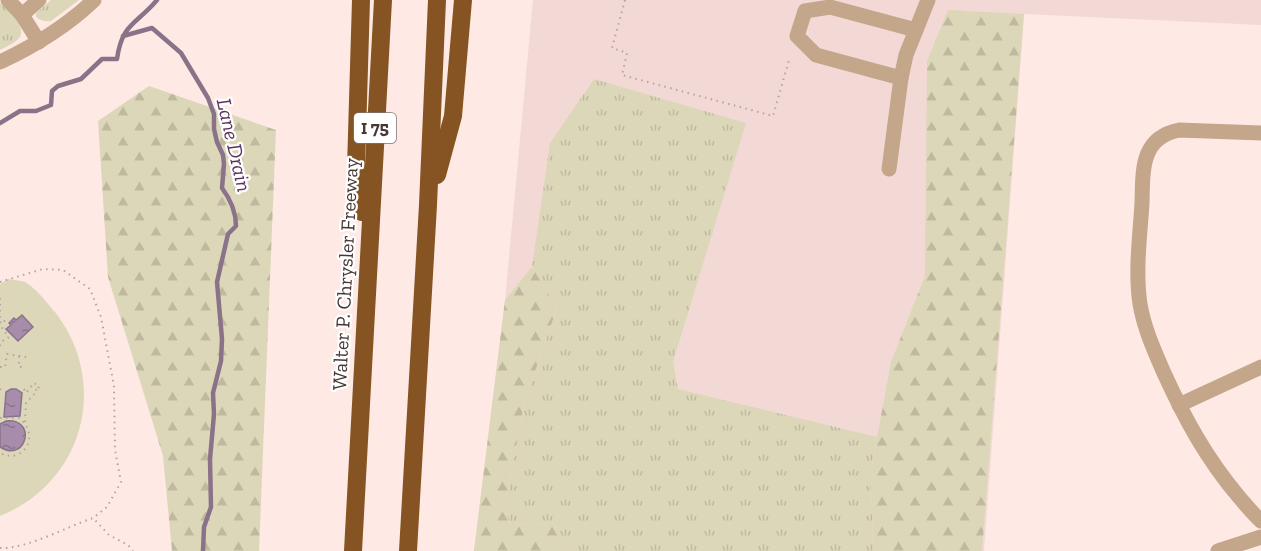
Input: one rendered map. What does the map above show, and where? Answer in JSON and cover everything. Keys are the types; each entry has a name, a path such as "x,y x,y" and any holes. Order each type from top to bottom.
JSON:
{"highway":[{"path":"361,0 356,168 368,256"},
{"name":"Walter P. Chrysler Freeway","path":"352,551 382,0"},
{"path":"408,551 437,0"},
{"path":"428,205 453,116 463,0"}],"street":[{"path":"8,0 22,15 39,42"},
{"path":"22,15 39,0"},
{"path":"0,62 39,42 94,0"},
{"path":"888,169 906,55 928,0"},
{"path":"901,78 816,55 797,36 806,11 830,7 916,30"},
{"path":"1261,133 1179,130 1169,132 1154,142 1145,159 1138,275 1142,315 1152,346 1187,423 1213,465 1261,521"},
{"path":"1179,405 1261,367"},
{"path":"1218,551 1261,537"}],"path":[{"path":"625,0 612,48 627,53 622,75 772,116 789,60"},
{"path":"0,282 43,269 63,270 90,289 101,317 114,386 115,450 121,482 107,507 93,518 30,544 9,549 0,548"},
{"path":"0,298 0,321 9,337 1,342 0,346"},
{"path":"0,321 11,321"},
{"path":"0,367 5,367 7,354 26,357"},
{"path":"19,356 19,367 26,367"},
{"path":"24,389 26,393 34,383 39,386 26,403 25,423"},
{"path":"0,390 2,386"},
{"path":"34,387 37,391"},
{"path":"0,418 19,417 29,429 30,438 26,448 20,453 13,456 0,453"},
{"path":"93,518 109,535 128,544 133,551"}],"shaded area":[{"path":"533,0 1261,0 1261,25 1024,14 984,551 474,551 505,300"}],"green space":[{"path":"51,0 79,0 51,21 43,21 36,17 36,13"},
{"path":"0,3 18,23 21,33 17,41 0,50"},
{"path":"948,10 1024,14 982,551 873,551 871,470 891,362 925,276 927,61"},
{"path":"594,79 746,123 673,362 678,389 877,437 871,470 873,551 563,551 553,523 510,525 505,509 524,403 557,308 532,267 550,143"},
{"path":"149,86 276,130 259,551 172,551 163,456 108,277 98,121"},
{"path":"532,267 557,308 524,403 505,509 510,525 553,523 563,551 474,551 505,300"},
{"path":"8,279 22,281 31,286 55,312 72,340 81,369 84,399 80,428 69,455 52,480 29,500 0,516 0,284"}],"water":[{"path":"22,315 33,327 18,341 6,329 14,318 16,320"},
{"path":"11,389 22,393 20,416 4,417 6,392"},
{"path":"6,421 16,422 25,432 22,445 16,450 9,451 0,447 0,424"}],"waterway":[{"name":"Lane Drain","path":"0,123 20,111 36,111 51,105 52,91 58,86 81,79 102,59 117,59 126,31 157,0"},
{"name":"Lane Drain","path":"123,36 152,28 181,53 208,98 214,114 214,129 224,164 222,188 235,215 236,226 228,234 217,282 222,339 221,361 213,393 214,414 210,459 211,507 204,527 203,551"}]}
